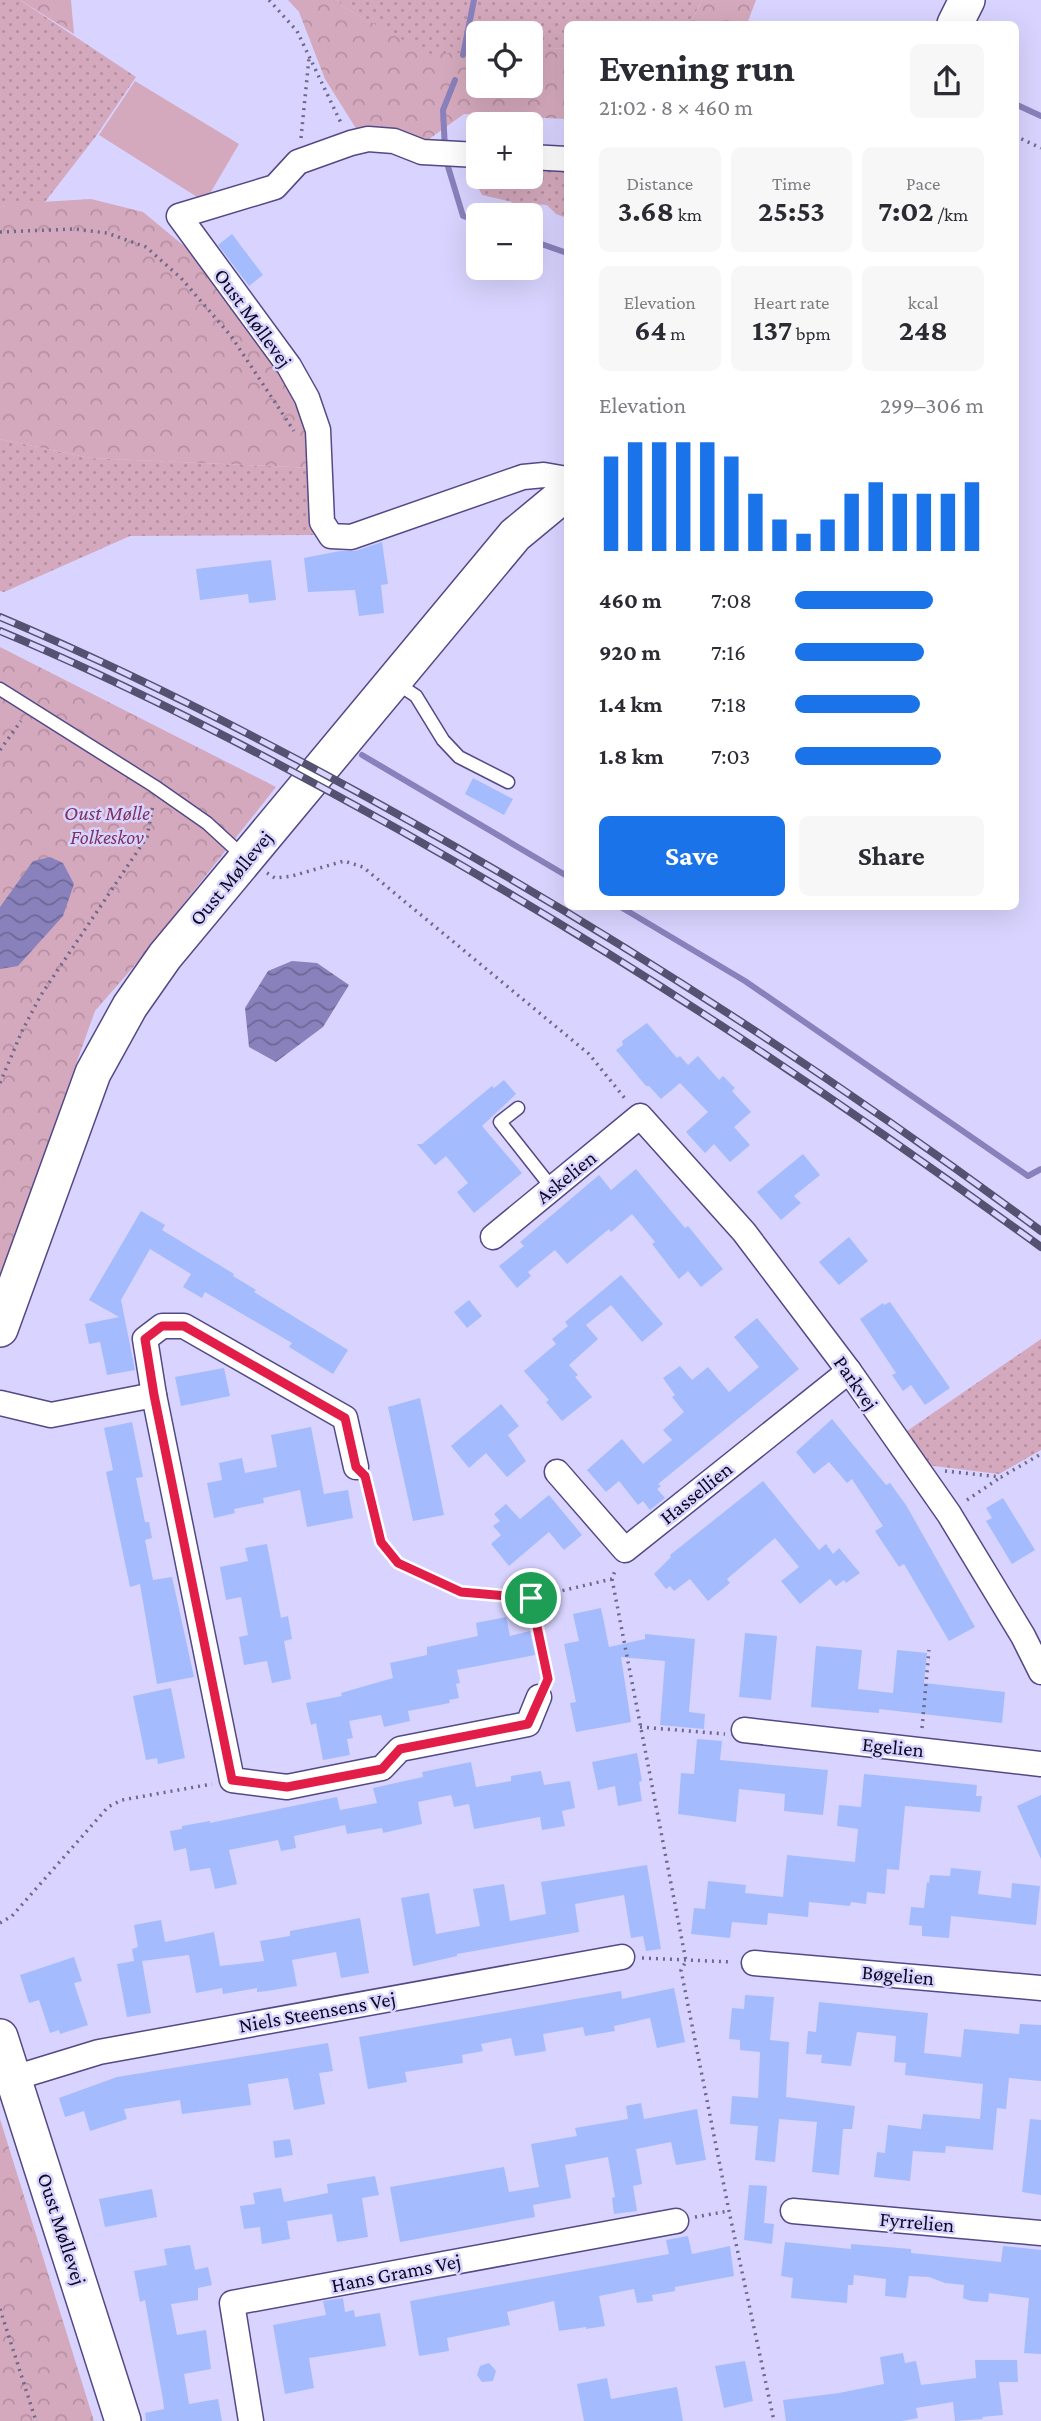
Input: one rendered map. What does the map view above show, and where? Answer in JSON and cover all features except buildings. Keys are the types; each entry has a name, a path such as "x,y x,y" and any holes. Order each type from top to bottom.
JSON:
{"street":[{"path":"956,21 967,0"},
{"name":"Oust Møllevej","path":"466,154 422,152 394,141 368,139 298,162 275,187 179,216 289,366 307,398 318,430 322,522 331,537 351,537 523,477 544,475 564,478"},
{"path":"543,158 564,159"},
{"name":"Oust Møllevej","path":"0,1329 93,1073 130,1006 165,956 515,535 564,494"},
{"name":"Askelien","path":"493,1237 640,1116"},
{"name":"Parkvej","path":"640,1116 744,1232 849,1371 956,1525 1023,1636 1041,1672"},
{"path":"356,1467 345,1418 184,1326 162,1326 145,1339 232,1780 287,1787 382,1769 400,1749 528,1724 540,1697"},
{"name":"Hassellien","path":"625,1550 849,1371"},
{"path":"0,1403 51,1415 154,1395"},
{"path":"558,1472 625,1550"},
{"name":"Egelien","path":"744,1730 1041,1764"},
{"name":"Niels Steensens Vej","path":"14,2078 99,2052 622,1957"},
{"name":"Bøgelien","path":"754,1963 1041,1988"},
{"name":"Oust Møllevej","path":"0,2037 123,2421"},
{"name":"Fyrrelien","path":"793,2211 1041,2233"},
{"name":"Hans Grams Vej","path":"251,2421 232,2303 676,2221"}],"lane":[{"path":"394,681 416,696 443,740 458,757 508,782"},
{"path":"0,689 154,786 207,823 247,859"},
{"path":"518,1108 500,1122 552,1188"}],"path":[{"path":"269,0 297,31 351,143"},
{"path":"298,162 310,56"},
{"path":"1019,138 1041,148"},
{"path":"0,232 74,229 107,233 146,247 181,278 230,336 285,421 319,460"},
{"path":"0,751 31,707"},
{"path":"0,1083 41,995 147,837 152,820 154,786"},
{"path":"247,859 275,878 292,876 344,860 363,867 589,1054 640,1116"},
{"path":"972,1495 1041,1454"},
{"path":"356,1467 365,1476 381,1542 398,1563 461,1592 531,1598 612,1579"},
{"path":"915,1467 1001,1477"},
{"path":"625,1550 612,1579 686,1961 681,1970 774,2421"},
{"path":"531,1598 548,1679 540,1697"},
{"path":"920,1750 929,1650"},
{"path":"640,1727 722,1735 744,1730"},
{"path":"0,1923 12,1916 108,1807 122,1800 232,1780"},
{"path":"622,1957 754,1963"},
{"path":"676,2221 729,2211"},
{"path":"0,2309 36,2421"}],"green space":[{"path":"0,0 20,0 136,77 96,136 45,202 0,207"},
{"path":"20,0 71,0 74,34"},
{"path":"288,0 337,0 342,6 428,54 466,52 466,98 543,98 543,49 564,48 564,119 543,118 543,112 466,112 425,142 357,130 325,79 299,12"},
{"path":"337,0 702,0 692,21 564,21 564,48 543,49 543,21 466,21 466,53 428,55 342,6"},
{"path":"702,0 756,0 748,21 692,21"},
{"path":"135,81 239,144 205,202 99,135"},
{"path":"564,162 564,217 543,203 513,203 482,195 479,189 543,189 543,165"},
{"path":"91,199 143,212 206,264 296,385 310,421 313,468 90,458 0,439 0,207"},
{"path":"0,439 90,458 313,468 317,535 130,536 4,592 0,591"},
{"name":"Oust Mølle Folkeskov","path":"0,647 276,787 135,965 95,1011 0,1276"},
{"path":"1041,1339 1041,1450 999,1474 926,1465 904,1433"},
{"path":"0,2119 94,2421 0,2421"}],"water":[{"path":"50,857 63,863 74,884 63,916 18,966 0,969 0,907 33,861"},
{"path":"292,961 317,963 349,985 323,1027 276,1062 249,1047 245,1008 268,971"}],"waterway":[{"path":"463,55 474,0"},
{"path":"445,149 443,110 455,80"},
{"path":"1019,106 1041,116"},
{"path":"446,160 463,216 466,217"},
{"path":"543,245 564,252"},
{"path":"362,755 564,874"},
{"path":"626,910 745,981 1028,1176 1041,1169"}],"railway":[{"path":"0,617 104,663 258,739 490,867 652,965 810,1067 1041,1231"},
{"path":"0,631 103,677 255,752 403,832 568,928 808,1083 1041,1247"}],"route":[{"path":"162,1326 184,1326 345,1418 356,1467 365,1476 381,1542 398,1563 461,1592 531,1598 548,1679 528,1724 400,1749 382,1769 287,1787 232,1780 145,1339 162,1326"}]}
